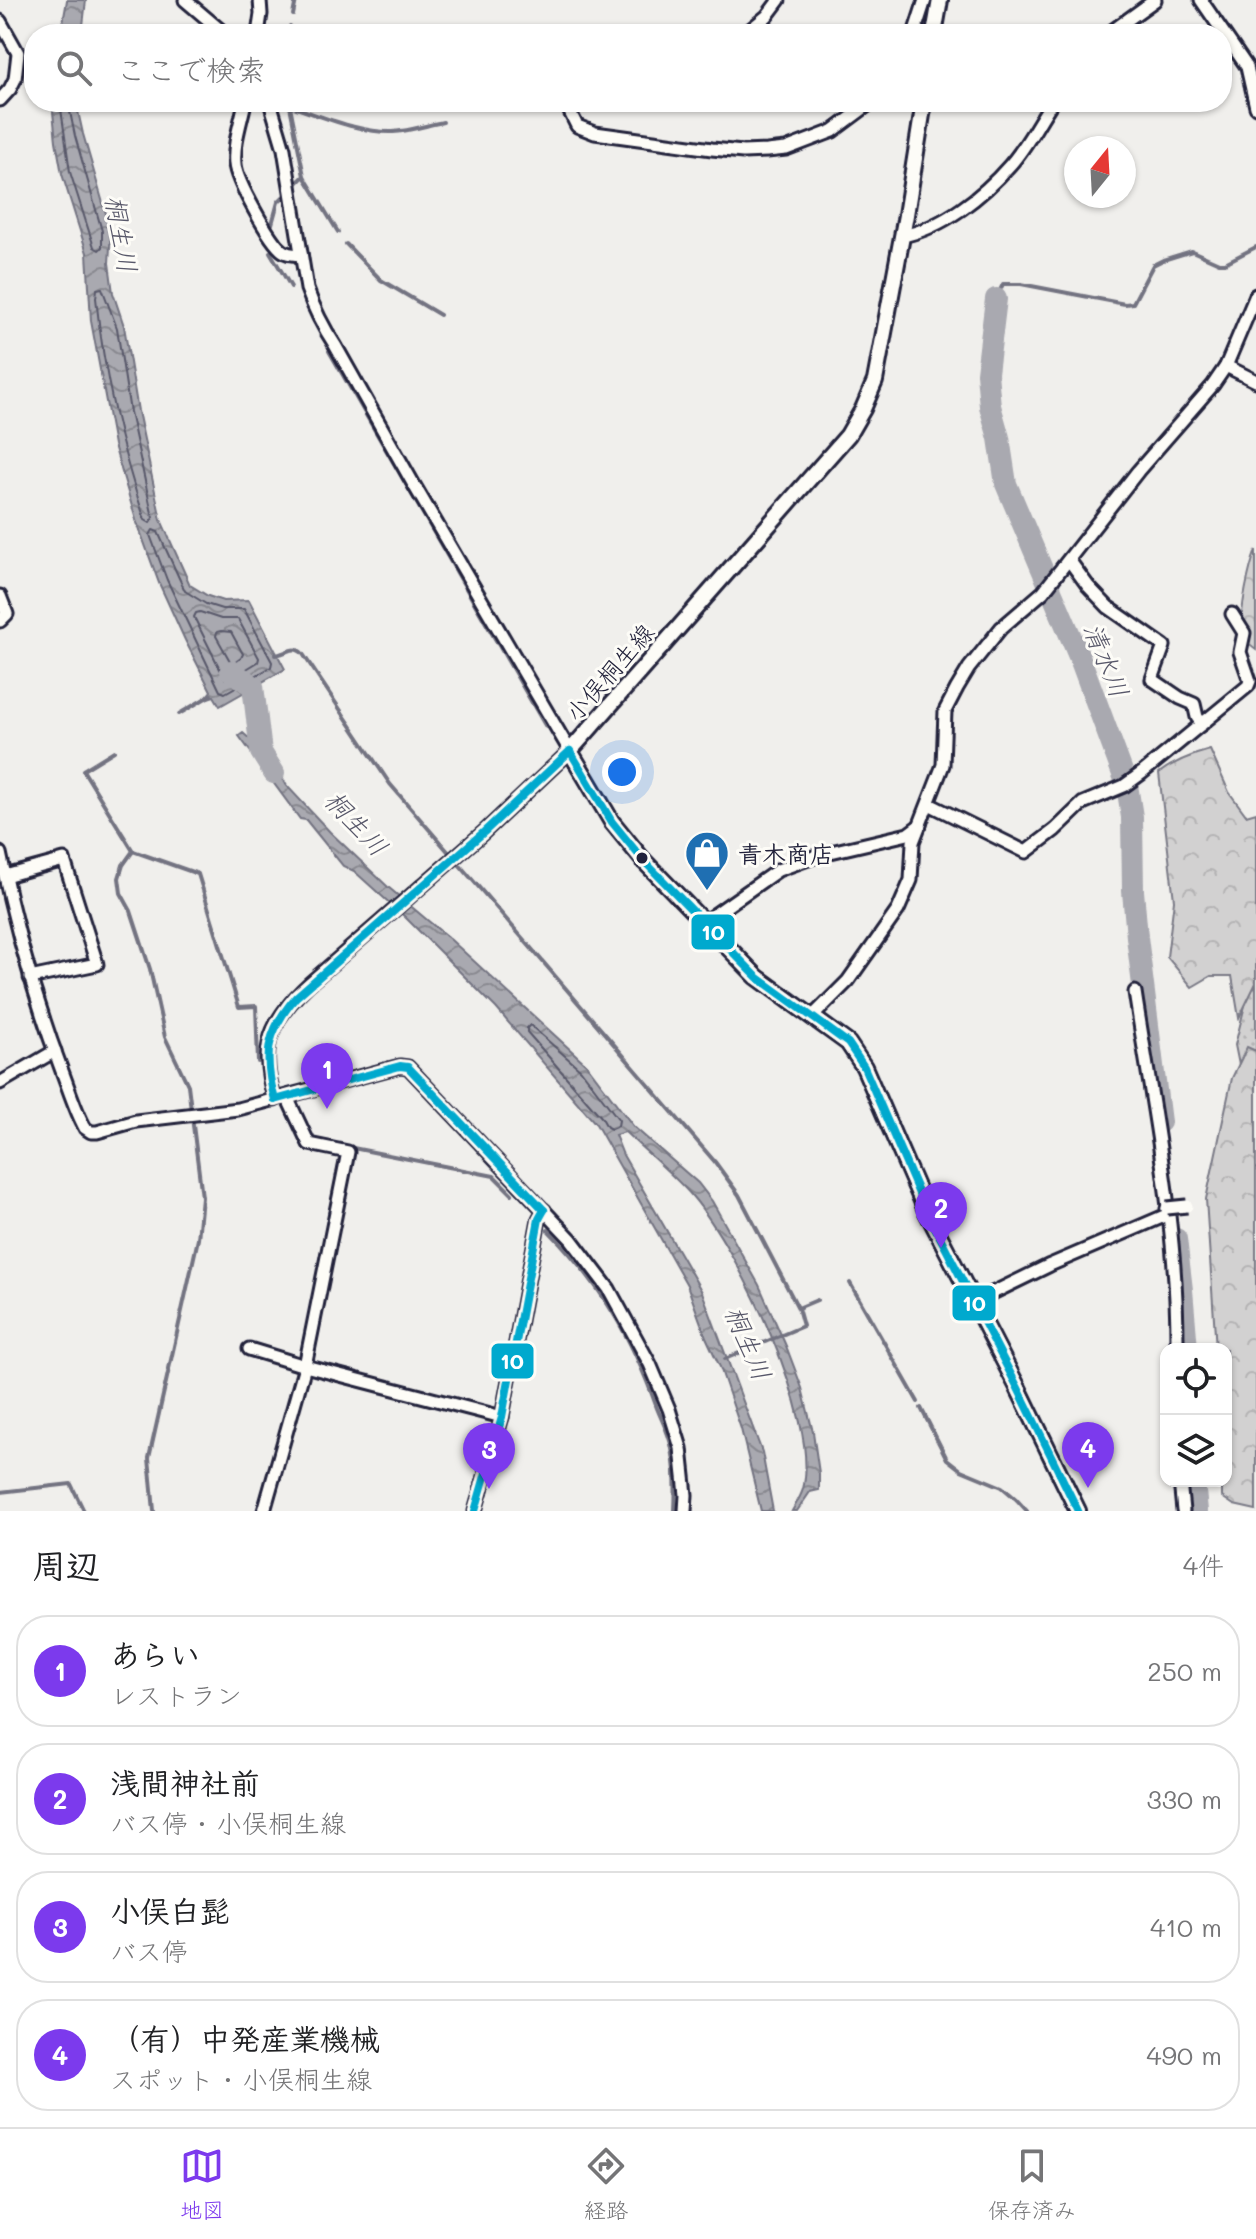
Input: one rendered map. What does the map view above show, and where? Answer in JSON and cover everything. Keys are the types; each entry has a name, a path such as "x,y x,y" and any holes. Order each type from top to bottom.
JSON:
{"main road":[{"path":"936,24 940,0"},
{"name":"小俣桐生線","path":"922,112 875,381 863,409 848,435 570,751 594,795 622,835 757,977 848,1043 858,1057 926,1210 1078,1511"}],"street":[{"path":"185,0 213,24"},
{"path":"260,0 260,24"},
{"path":"757,24 779,0"},
{"path":"917,24 925,0"},
{"path":"1122,24 1155,0"},
{"path":"1201,0 1217,24"},
{"path":"0,21 18,53 15,79 0,100"},
{"path":"1232,45 1247,67 1256,107"},
{"path":"243,112 235,154 237,174 280,248 292,255 301,254"},
{"path":"264,1511 305,1366 348,1152 309,1144 281,1099 267,1069 269,1043 280,1015 297,995 479,836 570,751 324,329 307,289 284,149 273,112"},
{"path":"570,112 577,126 595,133 743,152 786,149 813,140 833,131 859,112"},
{"path":"902,236 944,219 968,204 1012,163 1045,112"},
{"path":"812,1017 848,981 898,910 911,880 913,842 943,765 945,711 969,668 1001,628 1058,575 1138,471 1213,385 1226,366 1256,295"},
{"path":"1226,366 1256,381"},
{"path":"1069,560 1108,607 1164,646 1152,679 1194,704 1202,724"},
{"path":"0,596 7,614 0,621"},
{"path":"929,804 1026,852 1083,803 1124,786 1142,773 1248,686 1250,681 1240,652 1244,633 1232,614"},
{"path":"704,922 778,870 822,854 908,834 921,824"},
{"path":"0,853 30,978 87,1130 97,1132 128,1123 238,1109 400,1066 408,1067 571,1239 609,1289 650,1364 669,1409 681,1448 685,1511"},
{"path":"5,876 64,860 97,964 30,978"},
{"path":"0,920 13,915"},
{"path":"1135,992 1168,1211 1178,1316 1177,1343"},
{"path":"0,1083 55,1051"},
{"path":"974,1302 1168,1211 1187,1206"},
{"path":"475,1511 502,1417 539,1219 544,1210"},
{"path":"249,1349 502,1417"},
{"path":"1181,1487 1183,1511"}],"green space":[{"path":"1256,550 1256,650 1245,638 1242,621"},
{"path":"1210,750 1229,792 1246,815 1256,812 1256,983 1239,1018 1232,976 1211,976 1192,987 1167,957 1174,900 1159,773 1183,759"},
{"path":"1256,962 1256,1150 1235,1045"},
{"path":"1247,1047 1256,1051 1256,1510 1234,1505 1222,1497 1222,1487 1232,1487 1232,1343 1216,1343 1206,1199 1232,1078"}],"water":[{"path":"67,0 86,0 83,24 63,24"},
{"path":"53,112 78,112 111,231 109,263 113,293 124,326 161,520 190,585 223,601 249,600 285,669 220,706 214,696 207,696 211,691 159,583 114,445 91,321 87,253 62,174"},
{"path":"243,733 270,757 287,786 330,832 587,1065 634,1127 698,1183 712,1201 759,1285 802,1388 813,1432 819,1490 810,1492 797,1511 792,1511 803,1489 805,1459 800,1421 788,1380 752,1294 711,1221 685,1188 625,1132 615,1135 623,1155 702,1292 762,1452 773,1511 761,1511 741,1429 687,1285 596,1124 496,1008 405,917 354,871 343,866 306,820 300,819 239,736"}],"waterway":[{"path":"293,15 296,0"},
{"path":"272,224 278,202 304,176 291,112"},
{"path":"308,112 380,132 443,122"},
{"path":"304,176 338,232"},
{"path":"346,244 381,280 440,315"},
{"name":"清水川","path":"996,299 1003,284 1021,284 1133,303 1153,265 1163,260 1192,251 1225,263 1256,247"},
{"path":"270,252 291,287"},
{"name":"清水川","path":"996,299 987,373 990,406 1006,484 1081,661 1127,785 1132,817 1137,937 1160,1122"},
{"path":"329,351 546,727"},
{"path":"275,655 293,650 303,654 390,784 715,1162 739,1195 798,1308 817,1300"},
{"name":"桐生川","path":"231,671 253,686 261,752 274,773"},
{"path":"179,714 211,695"},
{"path":"114,751 83,770 133,851 198,874 239,1007 256,1006 258,1062"},
{"name":"桐生川","path":"133,851 123,865 119,878 121,893 131,911 150,969 165,1037 188,1085 202,1197 198,1239 149,1458 154,1511"},
{"path":"353,1148 494,1176 512,1194"},
{"path":"548,1230 599,1291 637,1358 671,1444 675,1511"},
{"name":"清水川","path":"1176,1239 1186,1343"},
{"path":"850,1283 918,1402"},
{"path":"725,1359 803,1326 798,1308"},
{"path":"921,1408 947,1459 961,1470 1002,1487 1027,1511"},
{"path":"0,1492 71,1484 84,1511"},
{"name":"清水川","path":"1195,1487 1197,1511"}],"transit line":[{"name":"10","path":"570,751 612,822 643,860 757,977 848,1043 864,1067 926,1210 1078,1511"},
{"name":"10","path":"275,1100 269,1070 270,1045 278,1022 296,997 484,832 570,751"},
{"name":"10","path":"275,1100 400,1066 408,1067 544,1210"},
{"name":"10","path":"475,1511 502,1417 539,1219 544,1210"}],"place":[{"name":"青木商店","path":"707,892"},
{"name":"あらい","path":"327,1109"},
{"name":"浅間神社前","path":"941,1248"},
{"name":"（有）中発産業機械","path":"1088,1488"},
{"name":"小俣白髭","path":"489,1489"}]}
